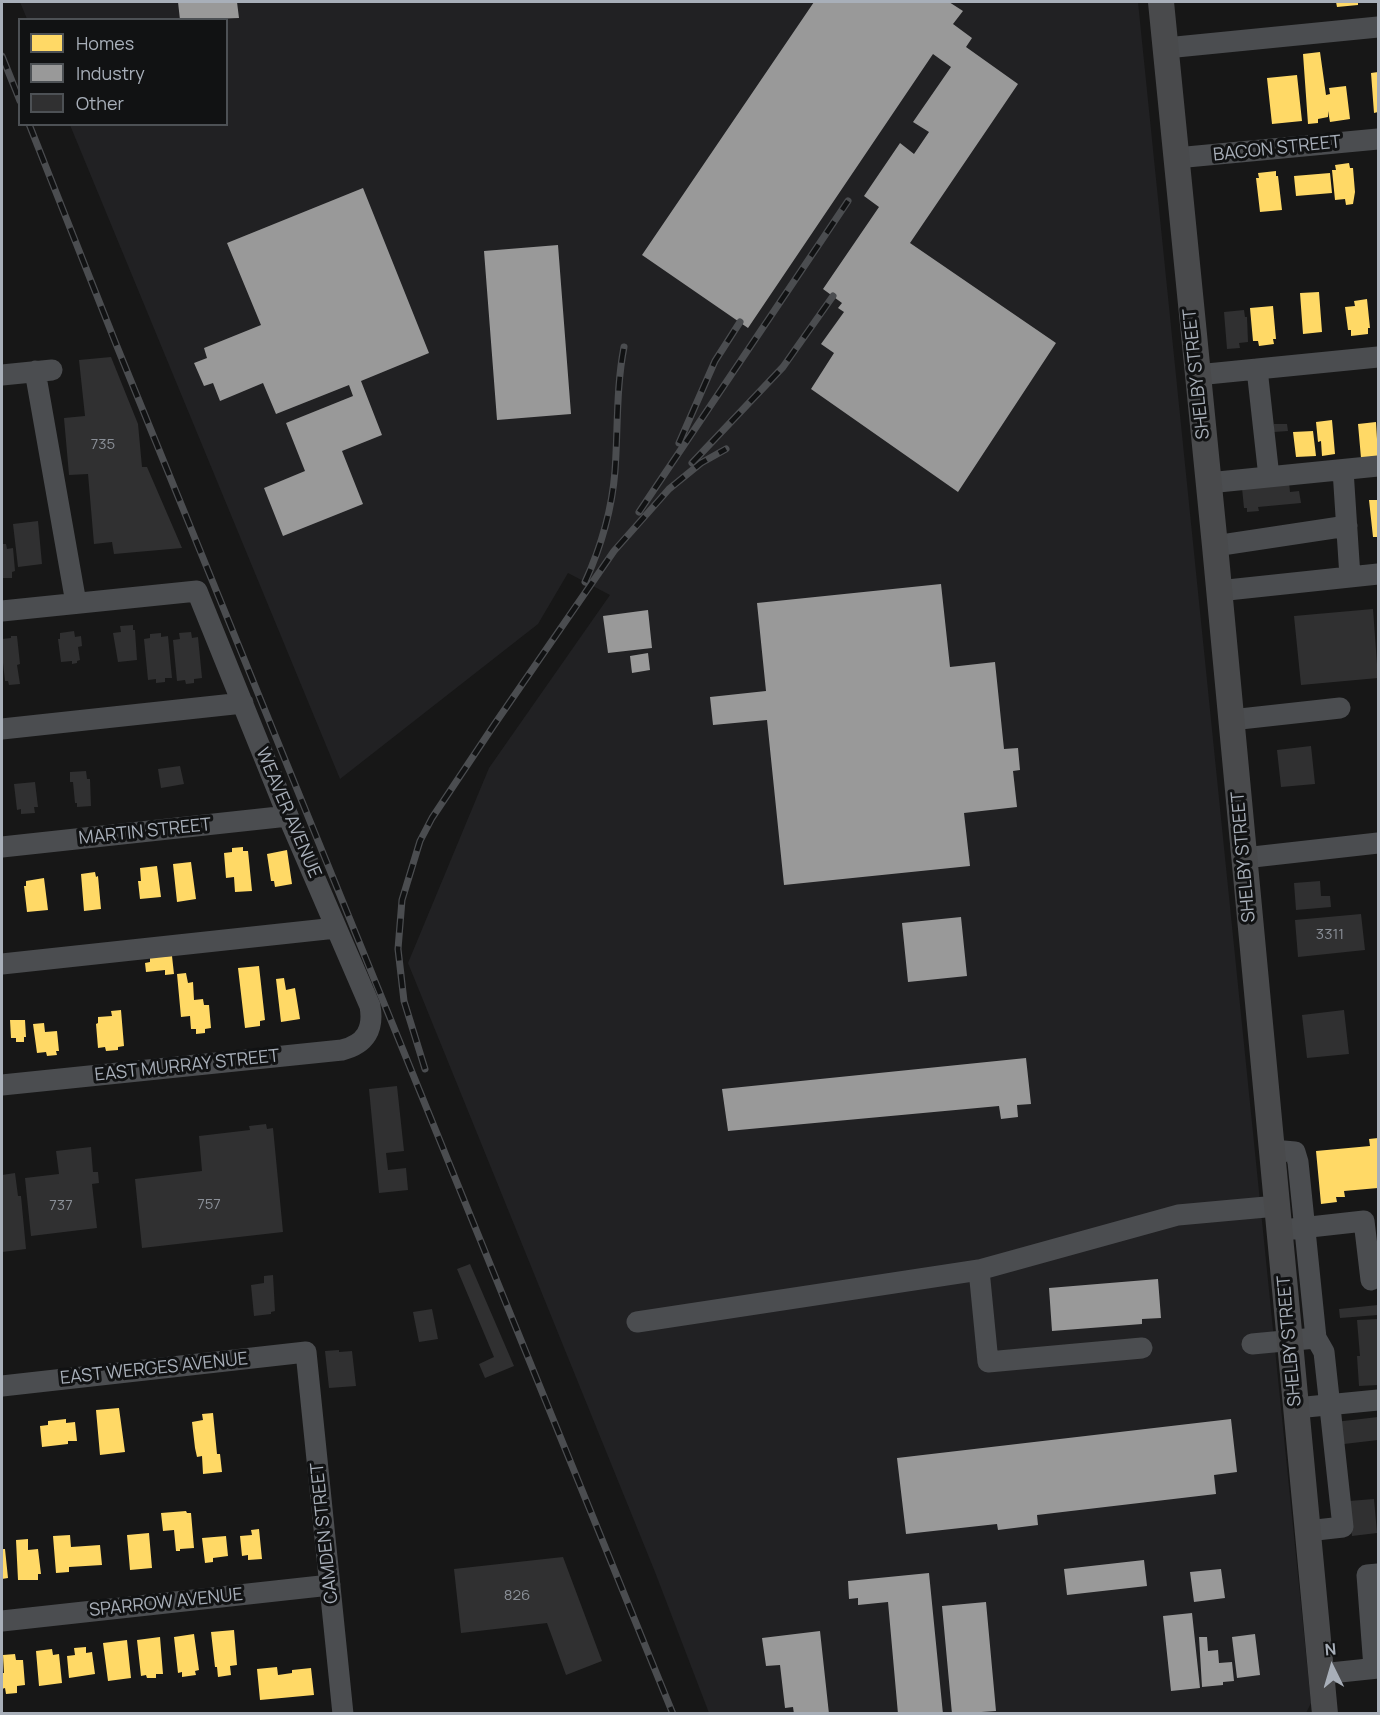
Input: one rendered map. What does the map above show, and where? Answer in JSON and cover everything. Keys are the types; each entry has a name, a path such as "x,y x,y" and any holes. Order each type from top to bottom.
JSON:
{"main road":[{"name":"SHELBY STREET","path":"1161,2 1215,546 1325,1713"}],"street":[{"path":"1166,48 1378,27"},
{"name":"BACON STREET","path":"1176,158 1378,139"},
{"path":"1197,375 1378,357"},
{"path":"1257,369 1269,477"},
{"path":"2,375 44,370 76,603 2,611"},
{"path":"1208,483 1378,466"},
{"path":"1342,470 1350,577"},
{"path":"1215,546 1347,526"},
{"path":"1218,591 1378,574"},
{"name":"WEAVER AVENUE","path":"76,603 197,591 288,816 370,1006 371,1028 367,1035"},
{"path":"2,729 243,703"},
{"path":"1231,720 1340,708"},
{"name":"MARTIN STREET","path":"2,847 288,816"},
{"path":"1244,858 1378,843"},
{"path":"2,964 336,928"},
{"name":"EAST MURRAY STREET","path":"2,1085 342,1050 352,1047 367,1035"},
{"path":"1272,1150 1295,1152 1298,1162 1316,1338 1324,1352 1343,1527 1307,1531"},
{"path":"637,1322 979,1270 1178,1215 1278,1218 1305,1227 1364,1221 1371,1280"},
{"path":"979,1270 988,1362 1142,1348"},
{"path":"1252,1344 1316,1338"},
{"name":"EAST WERGES AVENUE","path":"2,1386 306,1352"},
{"name":"CAMDEN STREET","path":"306,1352 343,1713"},
{"path":"1296,1408 1378,1400"},
{"path":"1321,1674 1376,1668 1366,1575 1378,1574"},
{"name":"SPARROW AVENUE","path":"2,1621 330,1585"}],"shaded area":[{"path":"20,2 1138,2 1311,1703 1306,1713 709,1713 655,1572 408,963 489,768 610,595 568,573 538,624 340,779 70,126 228,126 228,18 27,18"}],"building: Homes":[{"path":"1336,2 1358,2 1358,5 1337,7"},
{"path":"1320,52 1326,95 1330,94 1329,88 1346,86 1350,119 1330,122 1328,111 1328,117 1318,119 1318,123 1308,124 1303,54"},
{"path":"1378,72 1378,112 1374,113 1371,73"},
{"path":"1297,75 1302,121 1272,124 1267,78"},
{"path":"1349,163 1350,168 1353,168 1355,192 1353,204 1346,205 1345,199 1335,200 1332,170 1336,170 1335,165"},
{"path":"1276,171 1282,210 1260,212 1256,178 1259,178 1258,173"},
{"path":"1330,173 1332,193 1296,196 1294,176"},
{"path":"1319,292 1322,332 1303,334 1300,293"},
{"path":"1367,299 1370,328 1368,328 1368,334 1351,336 1345,307 1355,306 1354,301"},
{"path":"1273,306 1276,339 1273,339 1274,344 1259,346 1258,341 1253,341 1250,308"},
{"path":"1332,420 1335,454 1322,456 1316,422"},
{"path":"1376,422 1378,456 1361,458 1358,424"},
{"path":"1313,431 1316,456 1296,457 1293,432"},
{"path":"1369,500 1378,500 1378,537 1373,537"},
{"path":"243,847 243,851 248,851 252,891 235,892 234,877 226,878 224,853 232,852 232,848"},
{"path":"287,850 292,884 275,887 274,881 271,881 267,854"},
{"path":"191,862 196,899 177,902 173,864"},
{"path":"157,866 161,897 140,899 138,881 141,881 140,868"},
{"path":"95,872 96,877 98,876 101,909 84,911 81,874"},
{"path":"44,878 48,910 27,912 24,886 26,886 26,881"},
{"path":"172,956 174,974 165,975 165,970 146,972 145,963 150,962 150,957"},
{"path":"259,966 265,1020 260,1021 260,1026 245,1028 238,968"},
{"path":"186,973 188,983 193,982 194,1000 203,999 204,1005 209,1005 211,1028 205,1029 205,1033 196,1034 196,1029 191,1029 190,1016 181,1017 177,974"},
{"path":"284,978 286,990 295,988 300,1019 281,1022 276,979"},
{"path":"121,1010 124,1046 118,1047 118,1050 106,1051 105,1047 98,1048 96,1024 98,1017 112,1016 111,1011"},
{"path":"10,1020 25,1020 24,1042 16,1042 16,1038 11,1038"},
{"path":"44,1023 45,1032 57,1031 59,1051 56,1051 57,1055 47,1056 46,1052 37,1053 33,1024"},
{"path":"1378,1138 1378,1188 1344,1191 1345,1197 1336,1197 1337,1202 1321,1204 1316,1151 1370,1146 1369,1139"},
{"path":"119,1408 125,1452 100,1455 96,1410"},
{"path":"213,1413 217,1454 220,1454 222,1472 203,1474 202,1456 197,1457 192,1422 203,1420 202,1414"},
{"path":"66,1419 66,1423 75,1422 77,1441 42,1447 40,1426 48,1425 48,1421"},
{"path":"186,1511 191,1513 194,1548 176,1551 174,1530 163,1531 161,1513"},
{"path":"259,1529 262,1559 248,1560 248,1555 242,1556 240,1536 252,1535 251,1530"},
{"path":"149,1533 152,1568 130,1570 127,1535"},
{"path":"70,1535 71,1547 100,1545 102,1565 69,1567 69,1572 56,1573 53,1536"},
{"path":"226,1536 228,1556 213,1558 213,1562 205,1563 202,1538"},
{"path":"28,1539 28,1550 38,1549 41,1574 38,1574 38,1580 18,1580 16,1540"},
{"path":"2,1549 5,1549 8,1578 2,1579"},
{"path":"234,1630 237,1665 230,1666 231,1675 218,1677 211,1632"},
{"path":"194,1634 199,1670 195,1671 196,1675 182,1677 182,1672 178,1673 174,1637"},
{"path":"160,1637 163,1674 156,1674 156,1678 141,1676 137,1640"},
{"path":"127,1640 131,1678 108,1681 103,1643"},
{"path":"86,1647 86,1653 92,1652 95,1674 69,1678 67,1656 75,1655 74,1648"},
{"path":"52,1649 53,1655 59,1654 62,1683 39,1686 36,1651"},
{"path":"15,1654 16,1660 23,1660 25,1685 17,1686 17,1693 6,1694 5,1688 2,1689 3,1655"},
{"path":"277,1667 278,1675 292,1673 292,1670 311,1668 314,1695 260,1700 257,1669"}],"building: Industry":[{"path":"178,2 237,2 239,18 180,18"},
{"path":"814,2 949,2 963,11 953,24 972,38 966,47 1018,84 910,243 1056,343 958,492 811,389 834,353 821,344 844,312 838,308 842,303 823,289 879,207 864,196 900,143 914,154 929,132 913,122 951,67 933,54 748,328 642,255"},
{"path":"363,188 429,353 361,381 382,435 342,451 363,504 283,536 264,488 305,471 286,423 353,396 349,385 276,414 263,383 220,401 213,383 204,386 194,363 207,358 204,348 261,325 227,243"},
{"path":"558,245 571,414 497,420 484,251"},
{"path":"941,584 950,667 995,662 1004,749 1018,748 1020,770 1013,771 1017,807 964,813 970,866 784,885 767,720 713,725 710,697 766,691 757,603"},
{"path":"648,610 652,648 608,653 603,616"},
{"path":"648,653 650,670 632,673 630,656"},
{"path":"961,917 967,976 908,982 902,923"},
{"path":"1026,1058 1031,1104 1017,1105 1018,1117 1001,1119 999,1106 728,1131 722,1089"},
{"path":"1158,1279 1161,1318 1142,1319 1142,1324 1052,1331 1049,1288"},
{"path":"1231,1419 1237,1472 1214,1475 1216,1494 1037,1515 1038,1525 998,1530 997,1524 906,1534 897,1458"},
{"path":"1144,1560 1147,1586 1067,1595 1064,1569"},
{"path":"1221,1569 1225,1598 1194,1602 1190,1572"},
{"path":"929,1573 943,1714 898,1714 888,1602 858,1605 858,1598 849,1599 848,1581"},
{"path":"986,1602 996,1711 952,1714 942,1606"},
{"path":"1192,1613 1200,1688 1171,1691 1163,1616"},
{"path":"820,1631 829,1714 794,1714 793,1707 785,1708 780,1665 766,1666 762,1638"},
{"path":"1255,1634 1260,1675 1237,1678 1232,1637"},
{"path":"1199,1637 1207,1637 1208,1651 1218,1650 1219,1663 1232,1662 1234,1681 1223,1682 1223,1685 1202,1687"}],"building: Other":[{"path":"1244,310 1245,317 1247,317 1248,342 1239,343 1240,348 1227,349 1224,312"},
{"path":"111,357 138,424 142,467 147,467 182,548 114,554 112,542 94,544 88,474 69,475 64,418 85,416 79,360"},
{"path":"1274,424 1287,424 1288,431 1274,432"},
{"path":"1289,482 1290,492 1299,491 1301,503 1258,507 1259,511 1247,512 1247,508 1244,508 1242,488"},
{"path":"38,521 42,564 18,567 13,524"},
{"path":"2,544 6,544 7,549 13,548 15,571 12,572 12,578 2,578"},
{"path":"1373,609 1378,678 1301,685 1294,616"},
{"path":"133,625 137,660 118,662 113,633 121,632 120,626"},
{"path":"74,631 75,637 81,636 82,646 78,647 80,660 72,664 72,661 61,662 58,639 60,639 60,633"},
{"path":"191,632 192,638 198,637 202,678 194,679 194,683 186,684 185,680 177,681 173,640 180,639 179,633"},
{"path":"161,633 161,637 168,636 172,678 165,678 165,682 156,683 156,679 148,680 144,639 150,638 150,634"},
{"path":"11,636 17,636 20,664 17,665 20,684 9,685 8,681 5,681 2,663 2,639 11,638"},
{"path":"1311,746 1315,784 1281,787 1277,750"},
{"path":"180,766 184,784 161,788 158,769"},
{"path":"86,771 87,779 90,779 91,806 77,807 73,782 70,782 70,772"},
{"path":"35,782 38,807 34,807 35,813 21,814 21,809 17,810 14,784"},
{"path":"1320,881 1321,896 1330,896 1331,907 1296,910 1294,883"},
{"path":"1361,914 1365,950 1298,957 1295,920"},
{"path":"1344,1010 1349,1054 1307,1058 1302,1015"},
{"path":"397,1086 404,1151 386,1153 388,1170 406,1168 408,1190 379,1193 369,1089"},
{"path":"266,1124 267,1129 273,1128 283,1232 142,1248 135,1179 202,1171 199,1136 250,1130 249,1126"},
{"path":"91,1147 93,1172 98,1172 99,1183 92,1184 97,1228 31,1236 25,1178 59,1174 56,1151"},
{"path":"15,1173 18,1196 21,1196 26,1249 2,1252 2,1175"},
{"path":"470,1264 514,1366 485,1378 479,1364 494,1357 457,1269"},
{"path":"273,1275 275,1311 271,1314 254,1316 251,1285 264,1283 264,1276"},
{"path":"1378,1305 1378,1315 1340,1318 1339,1309"},
{"path":"432,1309 438,1339 419,1342 413,1312"},
{"path":"1378,1319 1378,1385 1359,1386 1357,1356 1360,1356 1357,1320"},
{"path":"339,1350 339,1352 352,1351 356,1386 329,1388 325,1351"},
{"path":"1378,1417 1378,1440 1344,1444 1335,1422"},
{"path":"1374,1499 1377,1533 1352,1536 1349,1501"},
{"path":"563,1557 602,1661 566,1675 547,1623 461,1633 454,1569"}],"railway":[{"path":"2,56 18,96"},
{"path":"30,126 116,344 673,1714"},
{"path":"639,512 848,201"},
{"path":"692,463 783,367 833,296"},
{"path":"679,443 715,361 740,322"},
{"path":"585,582 601,542 611,499 624,347"},
{"path":"425,1069 404,1001 398,949 402,900 420,841 432,818 494,725 614,551 669,489 701,463 726,449"}]}
